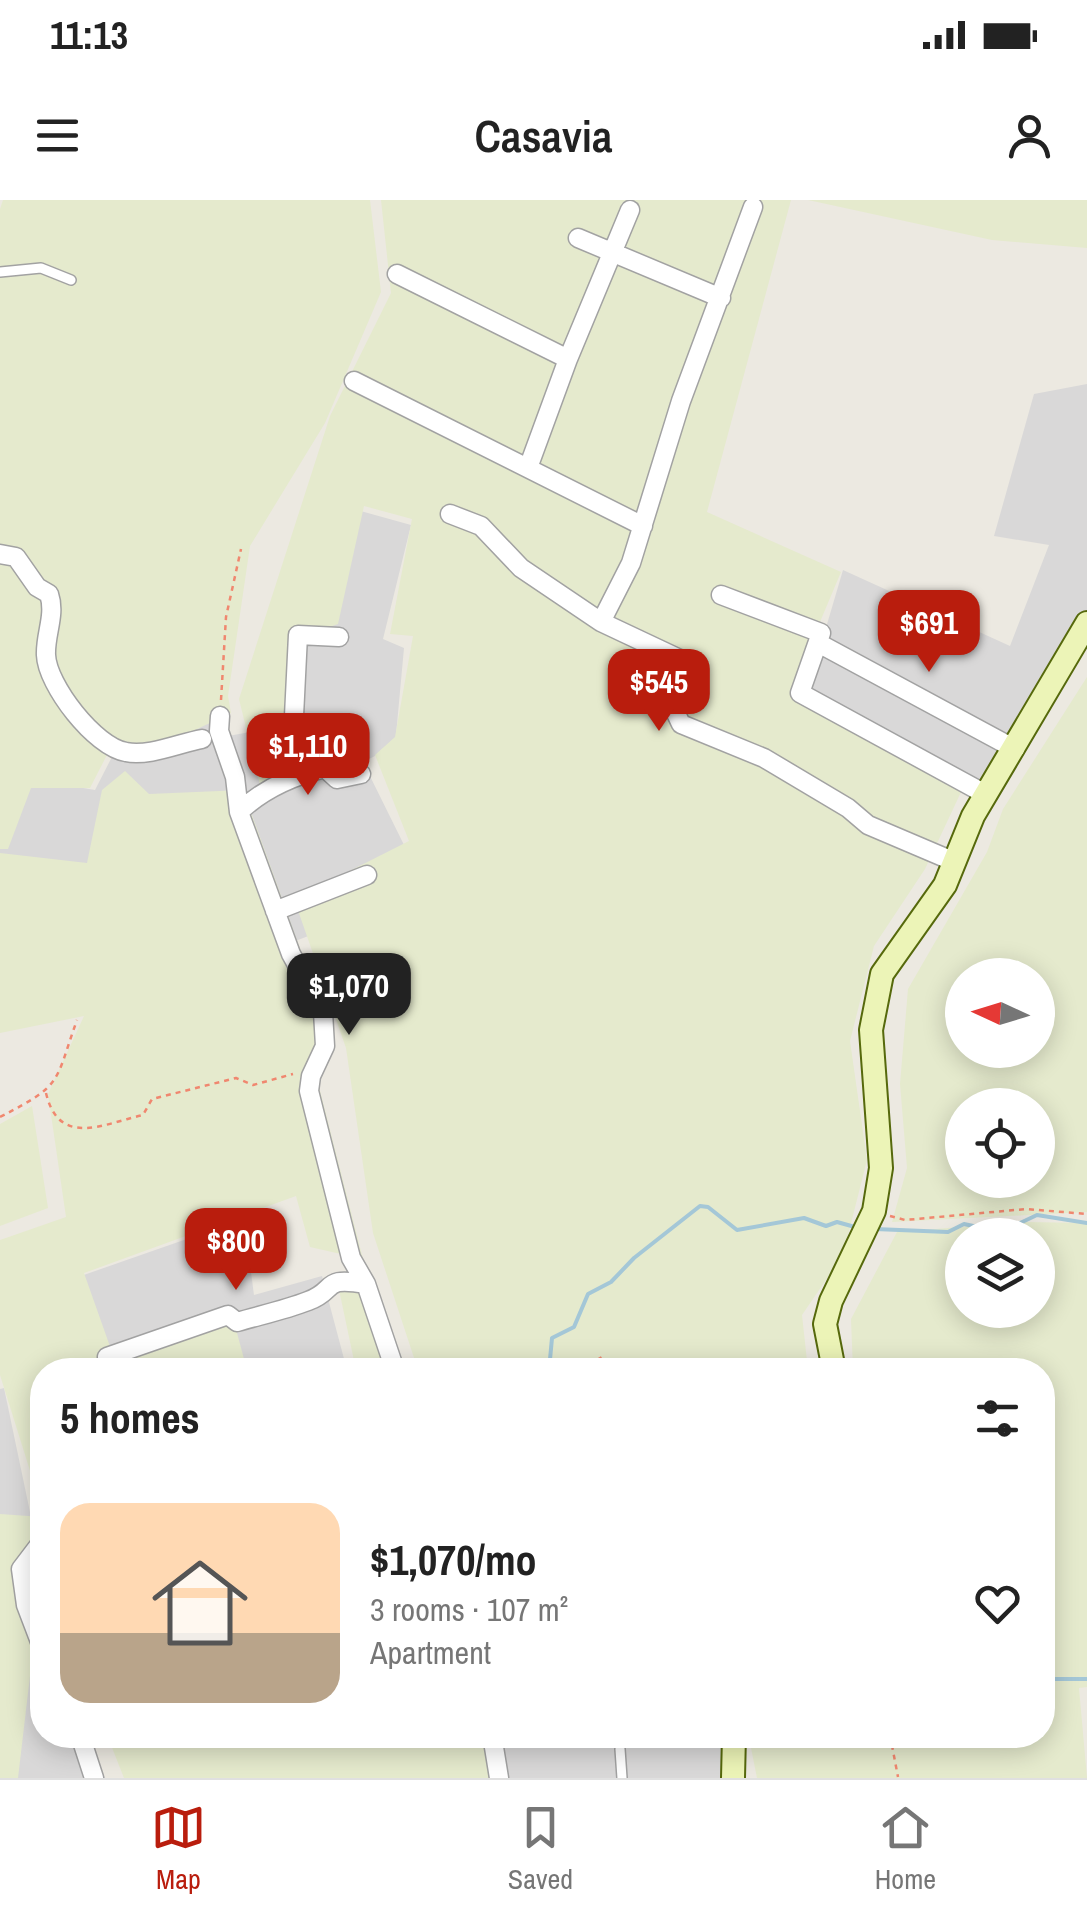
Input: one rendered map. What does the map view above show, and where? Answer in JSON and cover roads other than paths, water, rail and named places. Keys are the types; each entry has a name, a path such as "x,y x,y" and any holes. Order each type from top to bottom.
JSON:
{"street":[{"path":"601,622 631,562 681,401 753,207"},
{"path":"528,468 630,210"},
{"path":"578,238 720,298"},
{"path":"397,274 568,359"},
{"path":"354,381 643,526"},
{"path":"450,514 481,526 522,568 601,622 688,662 692,668 674,707 681,724 764,758 868,825 955,862"},
{"path":"0,554 16,557 37,587 49,594 53,606 46,657 60,695 99,738 123,752 135,753 202,739"},
{"path":"721,595 821,634 800,693 987,794"},
{"path":"832,1358 826,1324 832,1300 874,1211 881,1168 870,1030 882,974 945,885 973,816 1087,623"},
{"path":"312,771 294,716 298,635 339,636"},
{"path":"820,644 1015,749"},
{"path":"220,716 219,731 235,776 238,812 291,954 323,1012 326,1046 311,1076 309,1092 351,1258 366,1284 391,1358"},
{"path":"238,812 260,792 312,771 324,768 337,778 361,774"},
{"path":"275,911 367,876"},
{"path":"107,1357 228,1315 237,1322 314,1300 328,1284 343,1280 366,1284"},
{"path":"30,1557 21,1569 30,1616"},
{"path":"84,1748 94,1778"},
{"path":"494,1748 498,1778"},
{"path":"733,1778 734,1748"}],"lane":[{"path":"0,272 41,268 71,280"},
{"path":"620,1749 622,1778"}],"waterway":[{"path":"550,1358 552,1338 574,1327 588,1294 611,1282 634,1258 700,1206 708,1207 737,1230 804,1218 826,1226 837,1222 855,1227"},
{"path":"875,1229 948,1232 964,1224 1018,1224 1037,1215 1087,1223"},
{"path":"1055,1679 1087,1679"}]}
